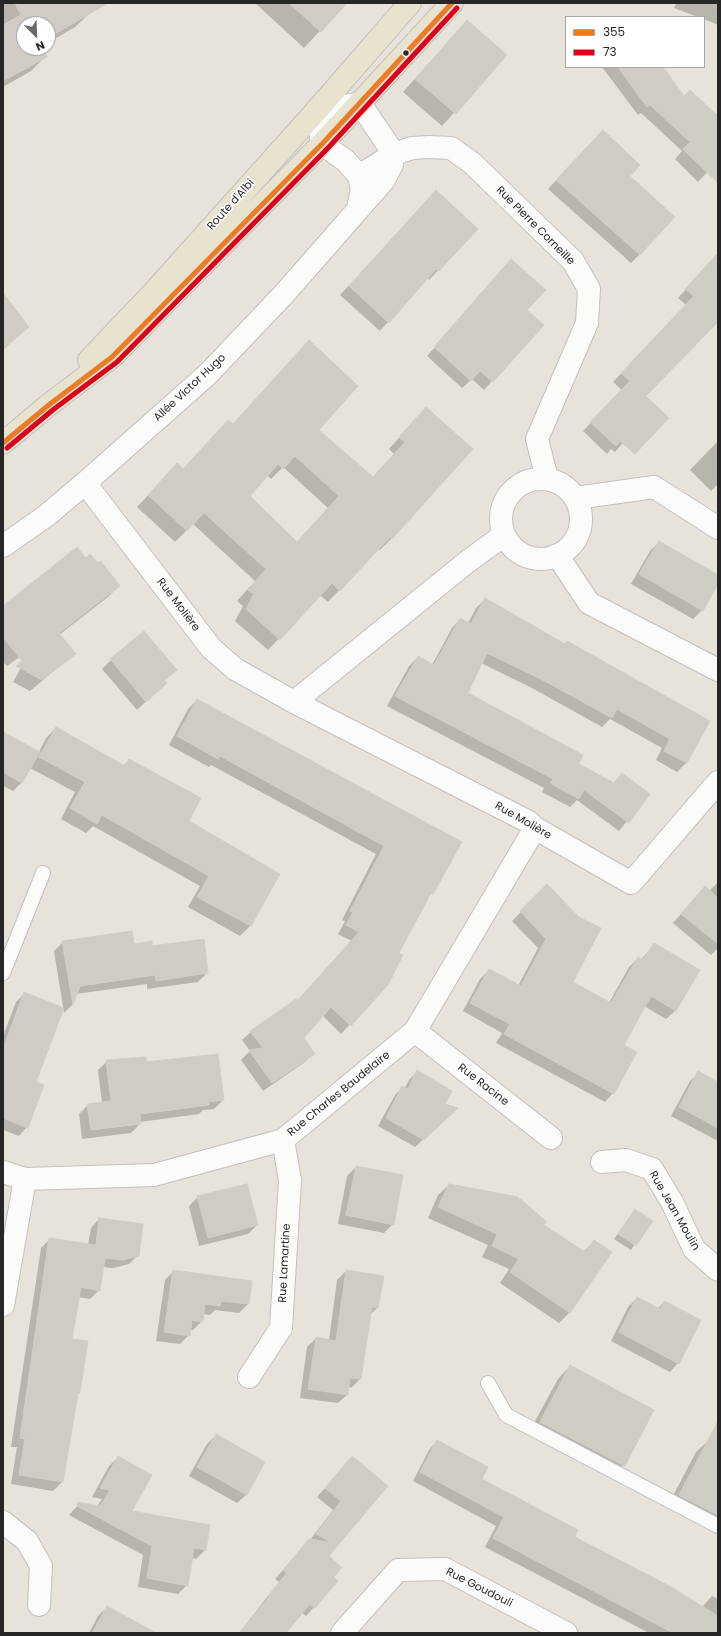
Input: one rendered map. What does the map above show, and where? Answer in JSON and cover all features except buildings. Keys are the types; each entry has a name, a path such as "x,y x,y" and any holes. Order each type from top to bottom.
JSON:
{"main road":[{"name":"Route d'Albi","path":"50,404 153,293 317,110 410,3"},
{"name":"Route d'Albi","path":"3,443 50,404 112,358 322,144 452,3"}],"street":[{"path":"359,176 346,160 322,144 317,110 358,104 372,121 394,154"},
{"name":"Rue Pierre Corneille","path":"359,176 394,154 424,147 451,148 472,163 573,260 589,289 587,323 536,439 547,479"},
{"name":"Allée Victor Hugo","path":"3,546 46,516 85,484 208,374 279,299 384,180 392,164 394,154"},
{"name":"Allée Victor Hugo","path":"358,209 362,189 359,176"},
{"path":"547,479 563,486 576,498 580,511 581,524 577,537 569,548 557,555 542,559 527,556 513,548 504,535 501,521 503,507 509,494 520,485 533,480 547,479"},
{"name":"Rue Molière","path":"85,484 211,648 234,669 294,702 529,822 535,828 632,883 718,782"},
{"path":"576,498 654,487 718,528"},
{"path":"294,702 467,562 504,535"},
{"path":"557,555 589,603 718,670"},
{"name":"Rue Charles Baudelaire","path":"3,1172 25,1179 154,1175 283,1140 415,1031 535,828"},
{"name":"Rue Racine","path":"415,1031 551,1138"},
{"name":"Rue Lamartine","path":"249,1377 282,1328 290,1180 283,1140"},
{"name":"Rue Jean Moulin","path":"602,1162 626,1160 652,1169 672,1202 694,1249 718,1270"},
{"path":"3,1305 25,1179"},
{"path":"3,1522 27,1541 41,1566 39,1605"},
{"name":"Rue Goudouli","path":"342,1633 398,1570 445,1569 566,1633"}],"lane":[{"path":"3,973 43,873"},
{"path":"488,1383 506,1415 718,1526"}],"transit line":[{"name":"355","path":"3,443 50,404 112,357 322,144 452,3"},
{"name":"73","path":"7,448 54,409 117,362 327,149 457,8"}]}
